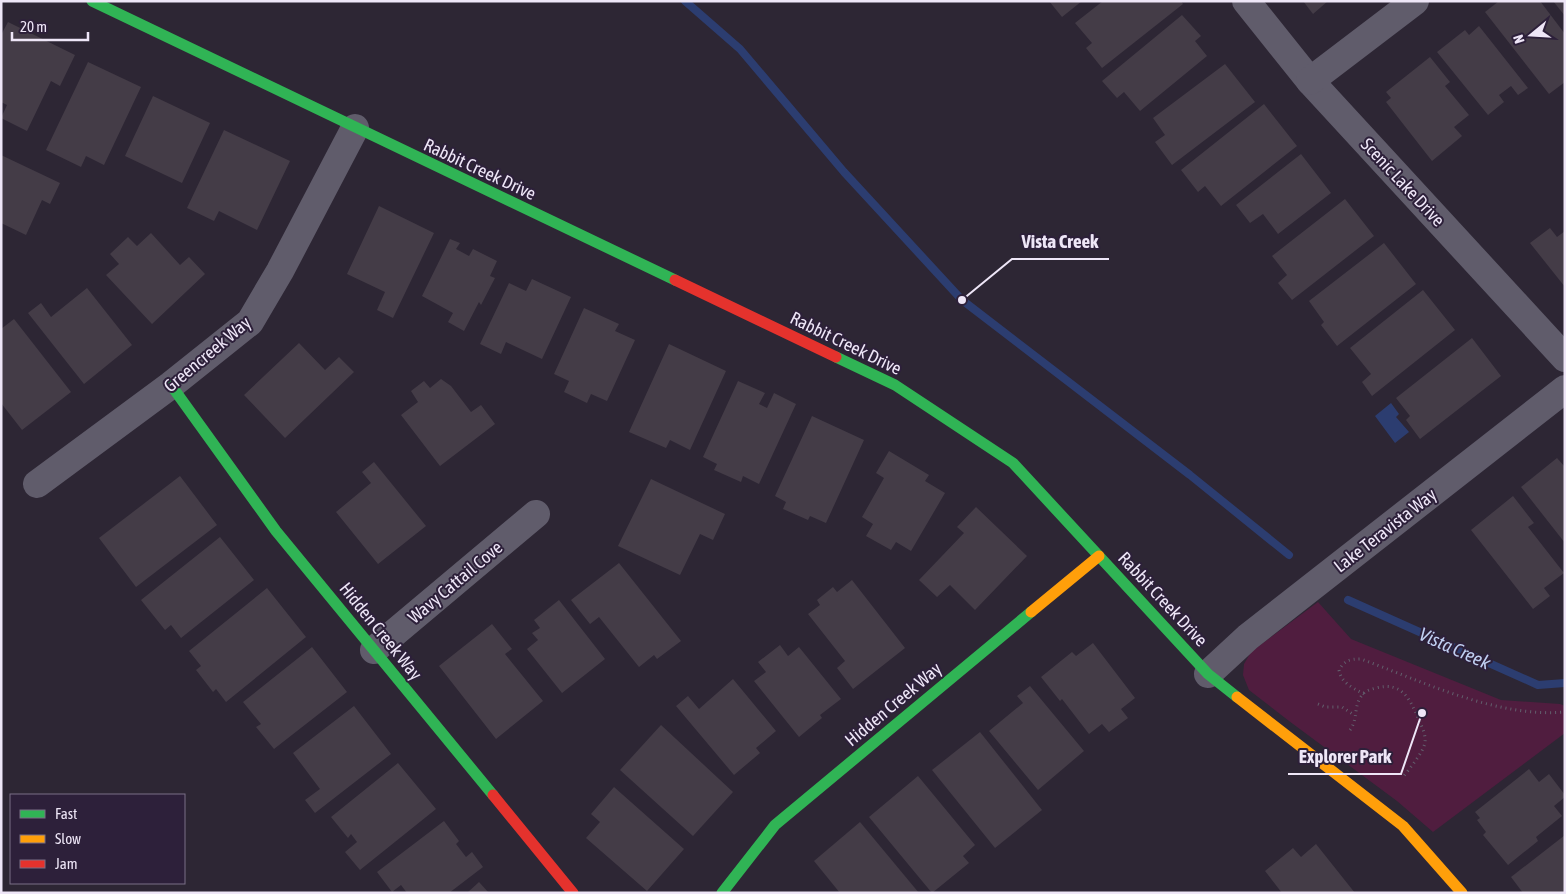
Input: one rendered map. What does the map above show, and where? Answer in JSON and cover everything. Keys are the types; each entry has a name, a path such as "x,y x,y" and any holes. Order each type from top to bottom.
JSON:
{"street":[{"name":"Rabbit Creek Drive","path":"92,1 895,385 1013,463 1208,674 1403,826 1462,893"},
{"name":"Scenic Lake Drive","path":"1246,1 1310,80 1565,358"},
{"path":"1310,80 1415,1"},
{"name":"Greencreek Way","path":"37,484 171,385 250,322 280,271 355,128"},
{"name":"Hidden Creek Way","path":"171,385 276,530 573,893"},
{"name":"Lake Teravista Way","path":"1208,674 1248,638 1565,389"},
{"name":"Wavy Cattail Cove","path":"374,650 536,514"},
{"name":"Hidden Creek Way","path":"722,893 775,825 1099,556"}],"path":[{"path":"1364,694 1348,685 1340,676 1339,670 1344,662 1350,659 1361,659 1475,701 1538,713 1565,712"},
{"path":"1350,730 1354,724 1358,701 1366,691 1390,686 1400,690 1409,698 1426,739 1424,747 1403,777"},
{"path":"1318,704 1342,707 1355,715"}],"shaded area":[{"path":"1318,602 1351,639 1501,700 1560,704 1565,706 1565,733 1433,832 1397,801 1249,690 1243,675 1244,664 1251,652"}],"water":[{"path":"1391,403 1399,414 1396,417 1409,432 1395,443 1375,416"}],"building":[{"path":"1049,1 1082,1 1062,17"},
{"path":"1103,1 1181,1 1183,4 1102,68 1086,48 1092,43 1075,23"},
{"path":"1303,1 1328,1 1313,14"},
{"path":"1499,1 1540,1 1565,34 1565,82 1549,94 1485,12"},
{"path":"1553,1 1565,1 1565,16"},
{"path":"1182,15 1201,36 1195,41 1207,56 1140,111 1124,92 1117,98 1102,81"},
{"path":"8,22 75,55 60,86 51,81 27,131 1,118 7,105 1,102 1,35"},
{"path":"1479,26 1528,88 1518,95 1511,86 1499,95 1504,102 1488,115 1437,52 1465,30 1469,35"},
{"path":"1430,57 1450,82 1445,86 1469,115 1454,127 1462,136 1432,161 1386,102 1391,98 1386,92"},
{"path":"88,62 141,87 104,165 86,156 81,167 46,150"},
{"path":"1225,64 1255,102 1172,165 1155,142 1165,135 1153,118"},
{"path":"153,96 210,123 182,183 125,156"},
{"path":"1264,104 1297,146 1221,206 1205,186 1198,192 1181,170"},
{"path":"224,130 290,161 257,230 219,211 214,221 187,208"},
{"path":"1301,154 1331,193 1278,234 1263,214 1250,223 1236,205"},
{"path":"1,155 60,183 50,204 42,200 26,235 1,223"},
{"path":"1345,199 1374,236 1292,300 1278,283 1287,275 1272,256"},
{"path":"379,206 434,233 393,318 377,310 385,292 347,274"},
{"path":"1550,228 1557,237 1565,231 1565,287 1530,243"},
{"path":"151,233 180,265 189,257 205,274 152,324 106,275 119,264 110,254 128,237 137,246"},
{"path":"450,239 460,243 456,249 469,256 473,249 497,261 490,276 495,278 481,305 479,302 464,331 448,322 453,313 422,296"},
{"path":"1384,243 1416,284 1337,346 1321,325 1324,322 1309,301"},
{"path":"532,279 571,297 542,359 506,342 501,354 480,344 509,283 526,291"},
{"path":"87,288 132,345 84,384 28,313 41,303 51,317"},
{"path":"1423,290 1455,330 1372,396 1362,382 1371,374 1350,348"},
{"path":"584,308 619,324 615,331 635,340 607,401 591,394 587,403 564,392 569,381 554,374"},
{"path":"14,319 71,392 22,430 1,403 1,329"},
{"path":"1472,338 1501,376 1420,439 1406,420 1410,416 1396,398"},
{"path":"299,343 325,370 339,357 354,372 285,438 244,395"},
{"path":"669,344 726,371 690,450 670,440 666,448 629,432"},
{"path":"441,379 451,386 471,412 481,405 495,424 440,466 401,415 418,402 411,391 424,381 430,388"},
{"path":"738,381 765,393 759,404 767,408 774,393 796,404 759,484 743,476 741,482 714,470 717,464 703,457"},
{"path":"812,416 864,440 826,523 810,516 808,520 783,509 786,502 775,496"},
{"path":"889,451 929,475 925,481 945,493 911,551 896,542 891,550 866,536 873,524 862,517 884,478 876,473"},
{"path":"1557,458 1565,467 1565,543 1521,487"},
{"path":"374,462 426,526 378,564 336,512 371,483 362,472"},
{"path":"180,476 217,525 136,587 99,538"},
{"path":"651,479 725,514 713,540 700,534 680,575 618,546"},
{"path":"1513,496 1534,523 1528,527 1564,573 1544,588 1550,596 1533,609 1471,530"},
{"path":"976,507 1027,556 975,610 950,585 937,597 919,580 964,533 957,527"},
{"path":"220,537 254,580 181,638 171,625 165,630 141,600"},
{"path":"619,563 681,641 657,659 654,655 639,667 599,617 590,624 571,600"},
{"path":"852,580 905,648 853,689 837,668 845,661 808,614 820,605 817,600 833,587 837,592"},
{"path":"267,588 306,637 226,702 216,689 213,692 196,670 201,666 189,651"},
{"path":"559,600 605,659 562,693 527,649 538,640 532,633 540,628 534,620"},
{"path":"492,624 512,649 505,654 543,701 496,739 439,666"},
{"path":"1093,643 1135,698 1121,709 1128,718 1109,732 1102,724 1089,734 1062,699 1060,701 1041,677 1072,652 1076,656"},
{"path":"780,645 788,656 799,647 841,699 820,715 822,718 799,737 754,681 766,672 758,662"},
{"path":"312,647 347,692 274,749 256,727 261,724 243,702"},
{"path":"733,679 776,731 756,748 760,753 734,775 676,706 688,696 699,709"},
{"path":"1030,686 1084,751 1038,790 989,731 1023,703 1017,696"},
{"path":"354,706 391,754 315,813 305,800 320,789 293,753"},
{"path":"661,725 733,792 693,836 620,770"},
{"path":"980,732 1042,810 995,848 932,770"},
{"path":"398,763 436,809 360,870 345,852 357,842 351,834 348,838 331,817"},
{"path":"1529,769 1539,782 1549,774 1565,795 1554,806 1562,816 1536,837 1538,841 1508,865 1483,835 1486,832 1477,820 1480,818 1475,812"},
{"path":"918,776 975,845 963,856 969,863 932,893 869,817"},
{"path":"614,787 684,849 647,891 586,838 600,822 591,814"},
{"path":"444,821 459,841 456,844 466,857 472,852 483,867 449,893 407,893 401,885 392,892 377,872"},
{"path":"860,822 919,893 840,893 814,861"},
{"path":"1565,835 1565,893 1523,893 1511,877"},
{"path":"1316,844 1355,893 1282,893 1265,871 1293,848 1301,857"},
{"path":"479,882 489,893 467,893"}],"waterway":[{"name":"Vista Creek","path":"685,1 740,49 844,172 962,300 1190,475 1289,555"},
{"name":"Vista Creek","path":"1348,600 1538,685 1565,683"}],"traffic: fast":[{"path":"92,1 675,280"},
{"path":"836,357 895,385 1013,463 1208,674 1237,697"},
{"path":"171,385 276,531 493,795"},
{"path":"722,893 775,825 1031,612"}],"traffic: slow":[{"path":"1031,612 1099,556"},
{"path":"1237,697 1403,826 1462,893"}],"traffic: jam":[{"path":"675,280 836,357"},
{"path":"493,795 573,893"}],"place":[{"name":"Vista Creek","path":"962,300"},
{"name":"Explorer Park","path":"1422,713"}]}
